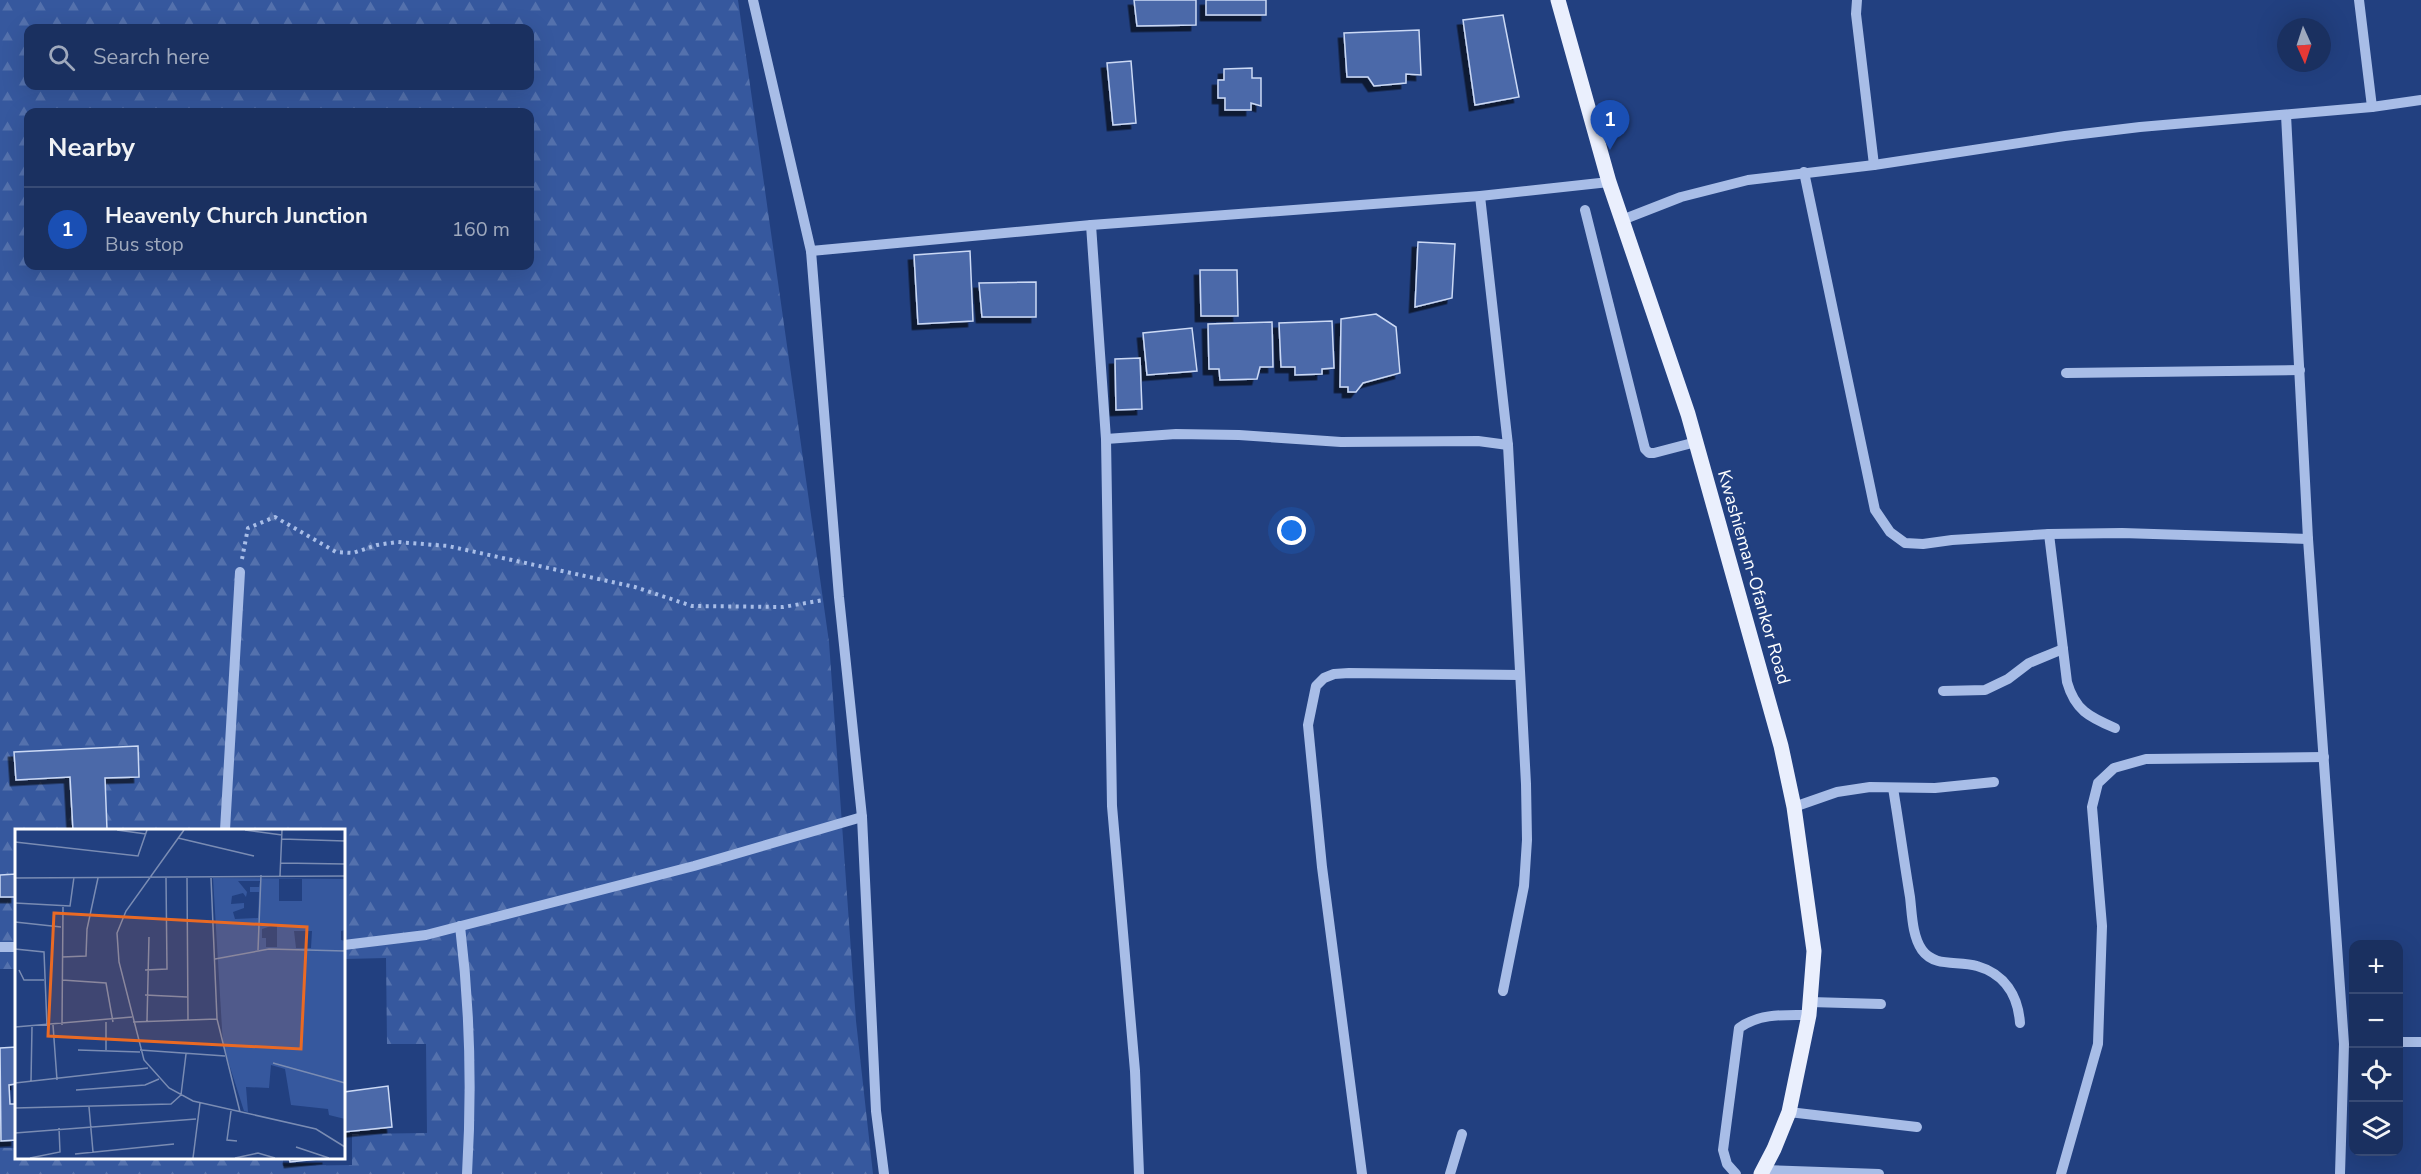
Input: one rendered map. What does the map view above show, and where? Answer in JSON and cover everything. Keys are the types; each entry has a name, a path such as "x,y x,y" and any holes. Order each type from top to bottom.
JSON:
{"main road":[{"name":"Kwashieman-Ofankor Road","path":"1558,0 1609,182 1696,442 1781,746 1794,807 1814,951 1810,1009 1789,1112 1762,1172"}],"street":[{"path":"753,0 811,251 839,597 862,817 876,1111 884,1174"},
{"path":"1857,0 1856,14 1874,165"},
{"path":"2359,0 2372,107"},
{"path":"1622,220 1681,197 1749,180 1874,165 2065,136 2372,107 2421,100"},
{"path":"2286,115 2308,539 2349,1044 2340,1174"},
{"path":"1804,172 1875,510 1890,532 1905,543 1923,544 2049,534 2122,533 2308,539"},
{"path":"811,251 1091,225 1480,196 1609,182"},
{"path":"1480,196 1508,445 1527,840 1524,885 1503,991"},
{"path":"1585,210 1646,449 1649,453 1654,453 1696,442"},
{"path":"1091,225 1106,439 1112,806 1135,1071 1139,1174"},
{"path":"2066,373 2300,370"},
{"path":"1106,439 1176,434 1239,435 1341,442 1478,441 1508,445"},
{"path":"2049,534 2067,682 2072,700 2091,718 2115,728"},
{"path":"225,829 240,572"},
{"path":"1943,691 1985,690 2008,679 2029,663 2063,649"},
{"path":"1362,1174 1322,867 1308,725 1316,686 1324,678 1334,674 1349,673 1520,675"},
{"path":"2061,1174 2098,1044 2102,926 2092,807 2098,783 2114,768 2146,759 2324,757"},
{"path":"1794,807 1837,792 1870,788 1994,782"},
{"path":"1893,788 1915,927 1923,951 1931,959 1978,966 1995,975 2009,986 2013,993 2018,1006 2020,1023"},
{"path":"345,945 426,935 694,866 862,817"},
{"path":"460,926 468,993 470,1126 467,1174"},
{"path":"1736,1174 1727,1164 1723,1150 1739,1028 1751,1020 1768,1016 1810,1009 1881,1004"},
{"path":"2403,1042 2421,1042"},
{"path":"1789,1112 1917,1127"},
{"path":"1450,1174 1462,1134"},
{"path":"1762,1172 1879,1174"}],"path":[{"path":"240,572 248,528 275,518 336,552 353,553 377,545 397,542 448,546 635,587 692,606 783,607 839,597"}],"green space":[{"path":"0,0 738,0 829,642 856,1021 873,1174 0,1174 0,1148 15,1148 15,1159 283,1159 283,1166 352,1165 352,1134 427,1133 426,1044 387,1044 386,958 345,959 345,829 15,829 15,969 0,969"}],"building":[{"path":"1134,0 1196,0 1196,25 1137,26"},
{"path":"1206,0 1266,0 1266,15 1206,15"},
{"path":"1503,15 1519,97 1475,105 1463,20"},
{"path":"1419,30 1421,75 1406,74 1406,83 1374,86 1368,77 1347,77 1344,33"},
{"path":"1131,61 1136,123 1113,125 1107,63"},
{"path":"1252,68 1252,78 1261,78 1261,106 1251,103 1251,110 1225,110 1225,98 1218,98 1218,80 1224,80 1224,69"},
{"path":"1418,242 1455,244 1452,298 1415,307"},
{"path":"970,251 973,321 918,324 914,255"},
{"path":"1200,270 1237,270 1238,316 1201,316"},
{"path":"1036,282 1036,317 982,317 979,283"},
{"path":"1376,314 1396,327 1400,373 1363,383 1356,392 1348,392 1348,387 1340,387 1341,319"},
{"path":"1332,321 1334,368 1322,369 1322,374 1295,375 1295,367 1281,367 1279,323"},
{"path":"1272,322 1273,367 1260,367 1257,379 1220,380 1219,369 1209,369 1208,324"},
{"path":"1192,328 1197,371 1147,375 1143,333"},
{"path":"1140,358 1142,409 1116,410 1115,359"},
{"path":"138,746 139,777 105,778 107,829 73,829 70,777 16,780 14,752"},
{"path":"15,874 15,897 0,897 0,875"},
{"path":"15,1047 15,1084 9,1085 10,1104 15,1104 15,1140 1,1141 0,1048"},
{"path":"388,1086 392,1127 345,1132 345,1092"},
{"path":"289,1159 318,1159 290,1162"}],"place":[{"name":"Heavenly Church Junction","path":"1610,150"}]}
